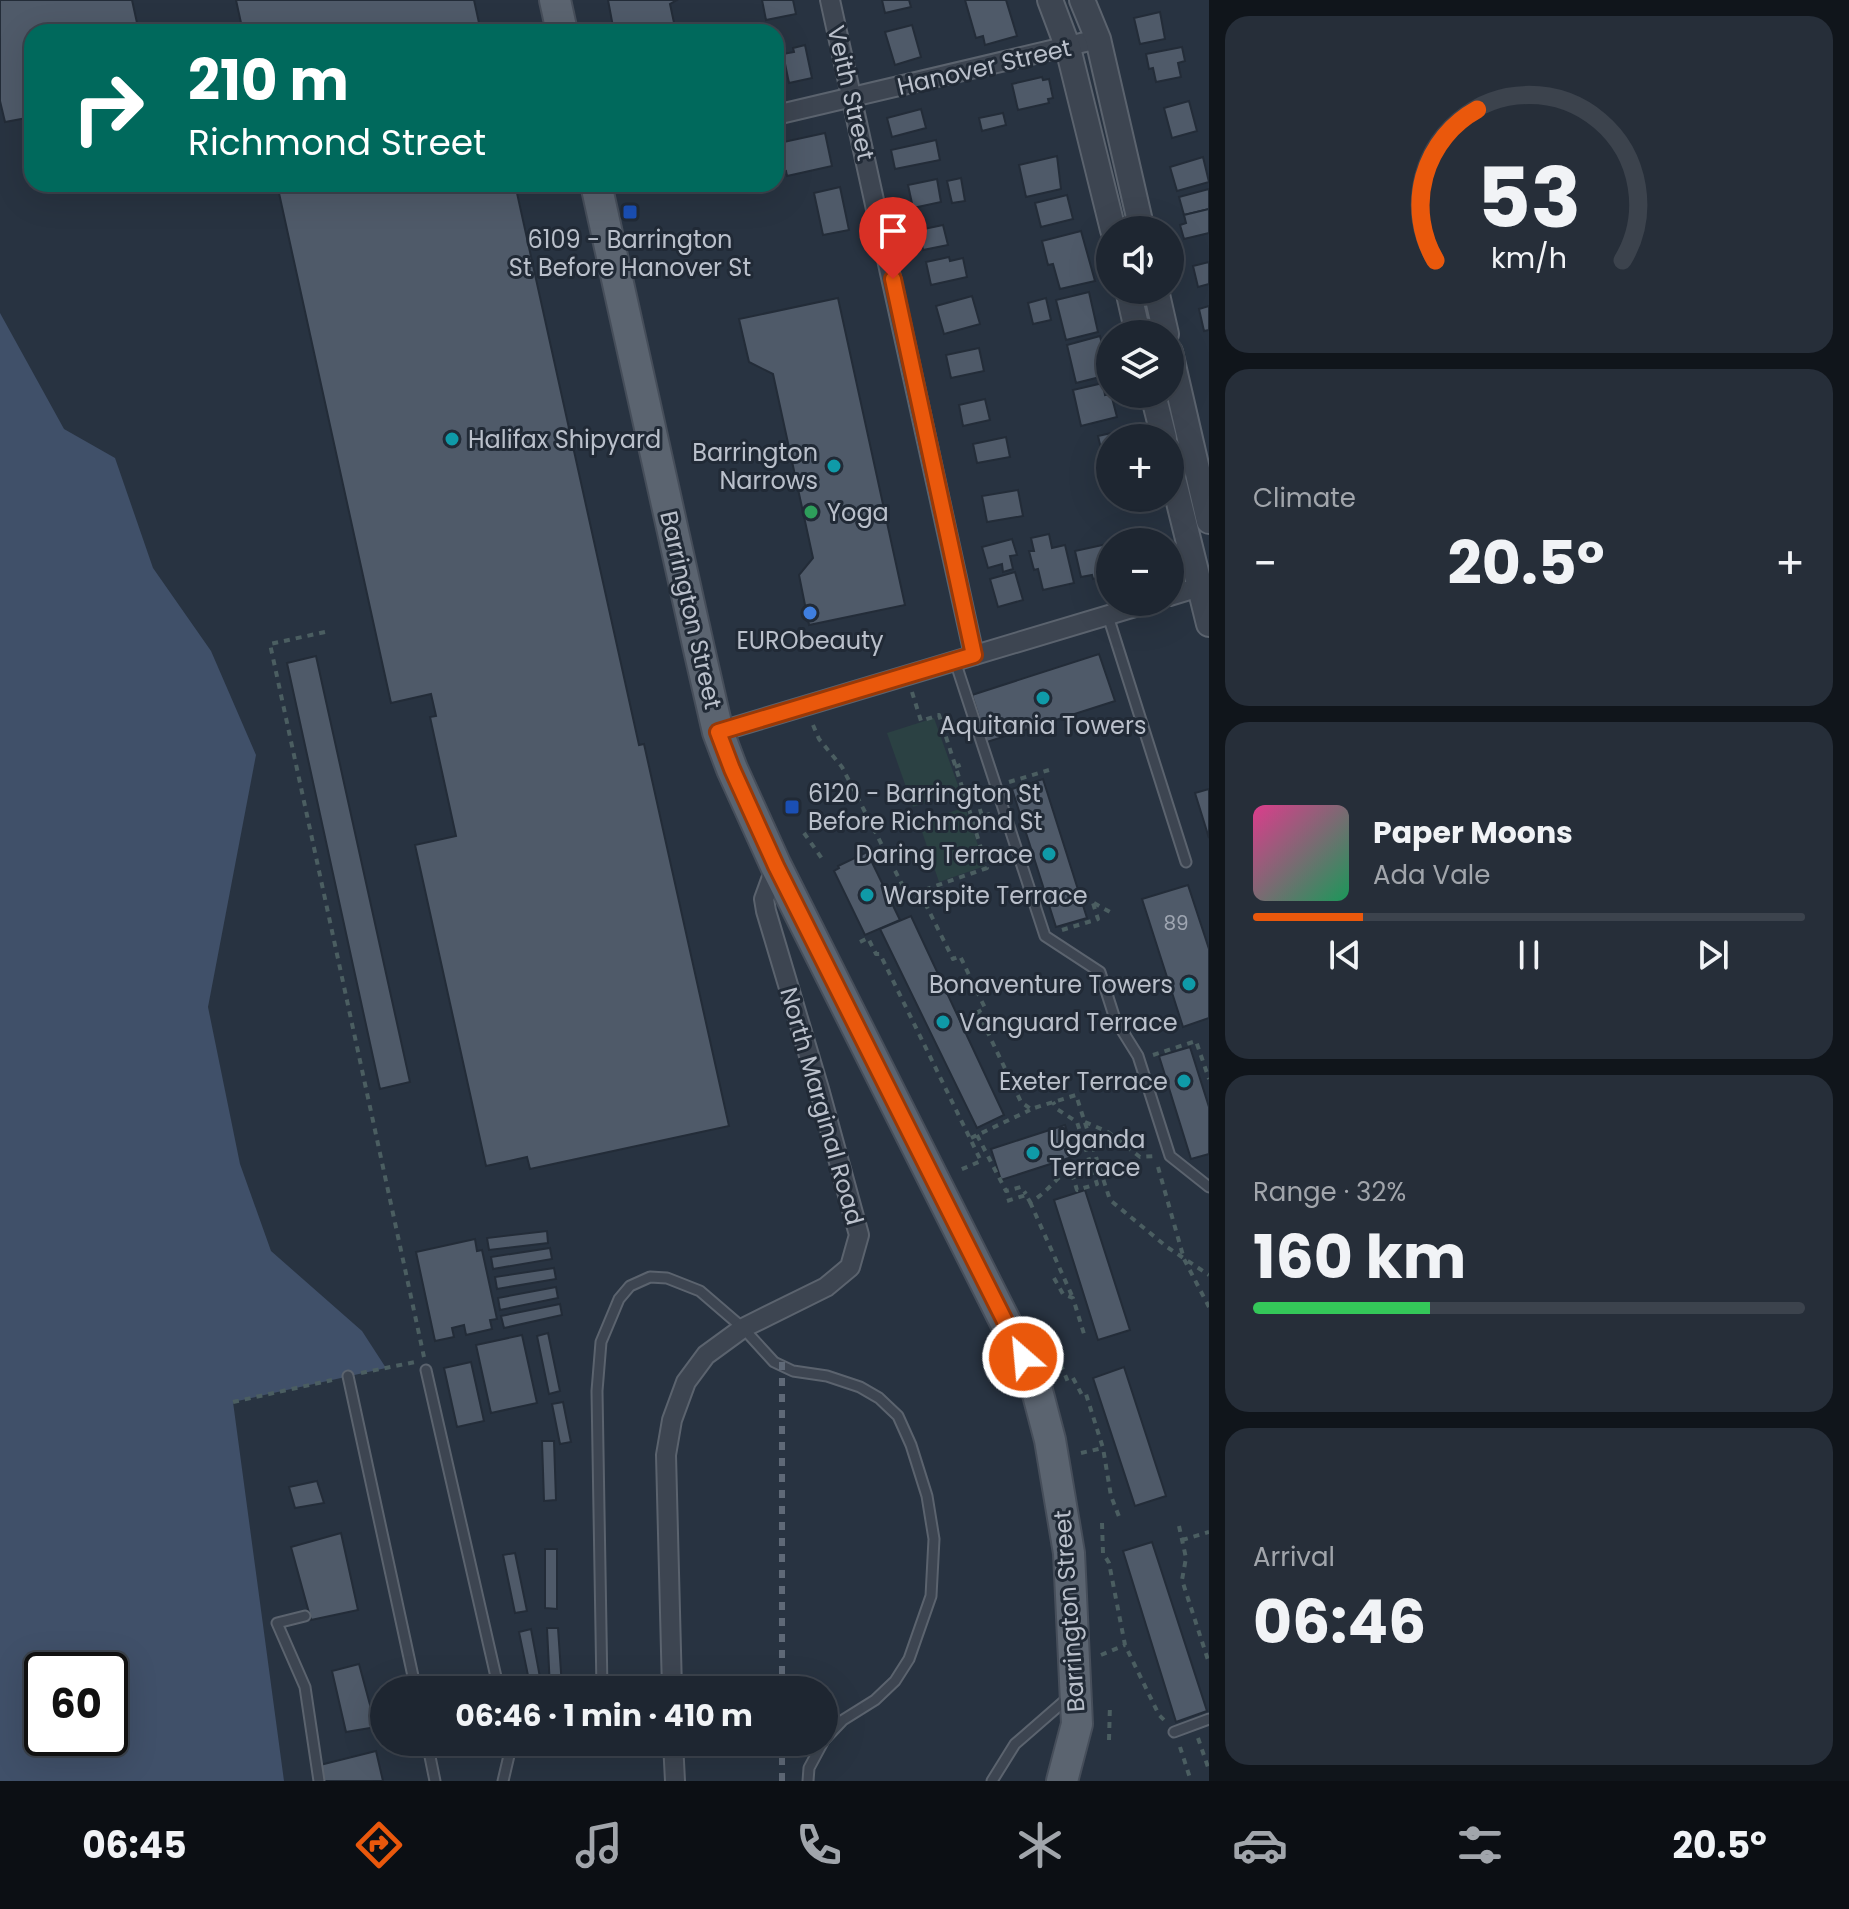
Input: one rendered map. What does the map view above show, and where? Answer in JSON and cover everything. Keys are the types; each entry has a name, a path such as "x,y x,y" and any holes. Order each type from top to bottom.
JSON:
{"main road":[{"path":"555,0 560,24"},
{"name":"Barrington Street","path":"598,192 718,732 776,866 1034,1379 1050,1440 1069,1553 1077,1724 1062,1781"}],"street":[{"name":"Veith Street","path":"830,0 974,655"},
{"path":"1050,0 1068,48 1110,216"},
{"path":"1082,0 1098,39 1139,216"},
{"name":"Hanover Street","path":"784,113 1098,39"},
{"path":"1183,408 1209,521"},
{"path":"1183,512 1204,586 1209,624"},
{"path":"1184,592 1204,586"},
{"path":"718,732 1108,616"},
{"name":"North Marginal Road","path":"672,1676 666,1455 686,1382 706,1355 743,1328 826,1287 850,1267 859,1235 766,911 764,899 776,866"},
{"path":"674,1756 675,1781"}],"lane":[{"path":"1108,616 1186,862"},
{"path":"955,661 1045,936 1100,972 1115,1019 1138,1056 1170,1156 1209,1187"},
{"path":"602,1676 597,1391 601,1342 619,1299 630,1286 650,1277 667,1278 700,1291 743,1328 774,1362 793,1371 827,1376 860,1387 879,1398 898,1416 911,1445 927,1496 934,1539 931,1596 909,1659 895,1681 875,1700 838,1725"},
{"path":"426,1370 496,1676"},
{"path":"348,1376 413,1676"},
{"path":"305,1616 277,1623 305,1687 319,1781"},
{"path":"992,1781 1015,1744 1075,1693"},
{"path":"1174,1732 1209,1719"},
{"path":"430,1756 435,1781"},
{"path":"503,1781 509,1756"},
{"path":"808,1781 809,1768 815,1756"}],"path":[{"path":"233,1402 424,1360 270,644 325,632"},
{"path":"912,691 921,721 939,715 987,868 918,892 916,896"},
{"path":"812,722 819,739 842,767 908,896 916,896 925,903 953,959 960,956 985,1008 978,1012 1021,1102 1031,1109"},
{"path":"955,767 963,764"},
{"path":"1017,780 1049,770"},
{"path":"965,796 975,793 982,816"},
{"path":"804,833 823,860"},
{"path":"1078,925 1098,919 1093,903 1110,912"},
{"path":"860,942 868,938 876,954 880,954 971,1138 981,1161 960,1170"},
{"path":"1158,1053 1196,1041 1209,1079"},
{"path":"971,1138 1031,1109 1076,1095 1110,1200 1209,1275"},
{"path":"1030,1202 1043,1195 1065,1172 1071,1170 1077,1190 1097,1184 1077,1122 1057,1109 1053,1102"},
{"path":"1085,1122 1108,1132 1140,1157 1154,1154 1184,1259 1209,1307"},
{"path":"977,1135 1006,1191 1021,1187 1030,1202 1073,1298 1084,1334"},
{"path":"1007,1201 1026,1195"},
{"path":"1054,1278 1063,1294 1073,1298"},
{"path":"1056,1353 1068,1382"},
{"path":"1073,1378 1082,1395 1086,1394 1103,1448 1111,1496 1120,1519"},
{"path":"1081,1453 1103,1448"},
{"path":"1102,1523 1103,1553 1109,1563 1125,1645 1159,1715"},
{"path":"1179,1526 1186,1558 1182,1580 1209,1663"},
{"path":"1182,1540 1209,1532"},
{"path":"1101,1655 1125,1645"},
{"path":"1109,1740 1110,1704"},
{"path":"1174,1732 1191,1781"},
{"path":"1197,1734 1209,1770"}],"green space":[{"path":"934,718 960,791 913,807 887,733"},
{"path":"965,807 985,866 939,882 919,823"}],"water":[{"path":"0,313 64,429 115,458 153,568 211,651 256,755 208,1007 240,1164 271,1251 362,1331 386,1368 233,1402 284,1781 0,1781"}],"building":[{"path":"0,0 132,0 137,24 24,24 24,118 5,122 0,101"},
{"path":"236,0 474,0 479,24 241,24"},
{"path":"608,0 677,0 670,4 674,24 612,24"},
{"path":"762,0 793,0 796,14 766,20"},
{"path":"882,0 909,0 911,7 885,13"},
{"path":"965,0 1006,0 1017,36 985,45 983,36 976,38"},
{"path":"1160,12 1165,39 1140,44 1134,18"},
{"path":"912,25 921,57 895,65 885,32"},
{"path":"805,45 812,78 789,83 784,54 794,52 793,48"},
{"path":"1182,47 1185,61 1178,63 1181,77 1156,82 1146,54"},
{"path":"1042,77 1043,80 1049,79 1053,98 1048,99 1049,103 1018,110 1012,84"},
{"path":"1189,101 1197,131 1172,138 1164,108"},
{"path":"921,109 926,128 892,137 887,118"},
{"path":"1003,113 1006,125 982,131 979,118"},
{"path":"825,133 832,166 787,176 784,172 784,142"},
{"path":"936,140 940,160 895,169 891,150"},
{"path":"1057,156 1061,189 1026,197 1019,165"},
{"path":"1203,157 1209,182 1177,191 1170,167"},
{"path":"961,178 965,201 952,203 947,181"},
{"path":"937,179 941,202 913,208 908,185"},
{"path":"840,187 849,230 823,235 814,193"},
{"path":"1209,189 1209,209 1184,215 1179,197"},
{"name":"Halifax Shipyard","path":"279,192 517,192 639,745 644,744 729,1126 530,1169 527,1157 486,1166 415,845 456,836 430,717 436,716 431,694 391,703"},
{"path":"1067,195 1073,219 1041,227 1035,203"},
{"path":"1209,209 1209,233 1184,239 1184,215"},
{"path":"943,225 948,245 923,250 919,230"},
{"path":"1081,231 1095,281 1060,289 1053,264 1048,265 1042,241"},
{"path":"949,257 950,261 963,258 967,277 931,285 926,262"},
{"path":"1209,262 1209,284 1198,287 1193,266"},
{"path":"1089,292 1096,332 1066,340 1056,300"},
{"path":"972,296 980,324 944,334 936,306"},
{"name":"Barrington Narrows","path":"838,298 905,605 809,625 799,575 813,558 773,374 749,362 739,319"},
{"path":"1046,298 1051,320 1033,324 1028,303"},
{"path":"1209,306 1209,330 1204,331 1199,309"},
{"path":"1096,337 1096,378 1076,383 1067,345"},
{"path":"979,348 984,371 951,378 946,355"},
{"path":"1096,385 1096,408 1115,408 1117,417 1081,426 1073,390"},
{"path":"985,399 990,420 963,426 959,405"},
{"path":"1006,437 1010,457 977,463 973,444"},
{"path":"1018,490 1023,516 987,522 982,496"},
{"path":"1049,534 1052,548 1065,545 1074,583 1043,590 1029,551 1034,551 1031,538"},
{"path":"1012,539 1017,555 1010,556 1013,569 1003,572 1002,564 988,568 982,547"},
{"path":"1096,546 1096,578 1093,579 1092,575 1081,577 1075,551"},
{"path":"1015,572 1023,600 998,607 990,579"},
{"name":"Aquitania Towers","path":"1099,654 1115,701 987,742 972,695"},
{"path":"316,656 410,1082 380,1089 287,663"},
{"name":"Daring Terrace","path":"1043,779 1087,918 1056,927 1012,789"},
{"path":"1209,789 1209,838 1195,793"},
{"name":"Warspite Terrace","path":"867,852 900,920 865,935 834,871"},
{"name":"Bonaventure Towers","path":"1188,885 1209,949 1209,1018 1183,1027 1142,899"},
{"name":"Vanguard Terrace","path":"911,916 1004,1115 977,1128 880,929"},
{"name":"Exeter Terrace","path":"1190,1047 1209,1107 1209,1154 1191,1159 1159,1056"},
{"name":"Uganda Terrace","path":"1065,1125 1075,1156 1001,1180 991,1149"},
{"path":"1085,1190 1130,1330 1098,1340 1054,1200"},
{"path":"547,1231 548,1243 489,1250 487,1238"},
{"path":"475,1239 477,1251 482,1250 497,1319 490,1320 492,1329 466,1335 464,1325 452,1328 454,1337 435,1341 416,1252"},
{"path":"550,1248 552,1259 493,1269 491,1257"},
{"path":"554,1268 556,1279 497,1289 495,1277"},
{"path":"556,1287 558,1298 500,1310 498,1298"},
{"path":"560,1304 562,1315 504,1328 501,1316"},
{"path":"548,1333 560,1391 549,1394 537,1336"},
{"path":"522,1335 537,1403 491,1413 476,1345"},
{"path":"471,1362 484,1421 457,1427 444,1368"},
{"path":"1124,1367 1166,1496 1135,1506 1093,1378"},
{"path":"563,1402 571,1442 560,1444 552,1404"},
{"path":"542,1441 554,1441 556,1500 544,1501"},
{"path":"317,1481 324,1503 295,1508 289,1487"},
{"path":"341,1533 358,1610 311,1620 291,1547"},
{"path":"1152,1542 1207,1711 1176,1722 1123,1551"},
{"path":"545,1549 557,1549 557,1609 545,1608"},
{"path":"515,1553 527,1611 515,1613 503,1555"},
{"path":"547,1628 558,1628 561,1676 549,1676"},
{"path":"531,1629 540,1676 528,1676 519,1632"},
{"path":"359,1664 370,1705 370,1728 346,1732 332,1671"},
{"path":"370,1752 370,1756 377,1756 383,1781 324,1781 320,1765"}],"railway":[{"path":"782,1354 782,1676"},
{"path":"782,1756 782,1781"}],"place":[{"name":"6109 - Barrington St Before Hanover St","path":"630,212"},
{"name":"Halifax Shipyard","path":"452,439"},
{"name":"Barrington Narrows","path":"834,466"},
{"name":"Yoga","path":"811,512"},
{"name":"EURObeauty","path":"810,613"},
{"name":"Aquitania Towers","path":"1043,698"},
{"name":"6120 - Barrington St Before Richmond St","path":"792,807"},
{"name":"Daring Terrace","path":"1049,854"},
{"name":"Warspite Terrace","path":"867,895"},
{"name":"Bonaventure Towers","path":"1189,984"},
{"name":"Vanguard Terrace","path":"943,1022"},
{"name":"Exeter Terrace","path":"1184,1081"},
{"name":"Uganda Terrace","path":"1033,1153"}],"route":[{"path":"893,279 974,655 718,732 776,866 1023,1357"}]}
